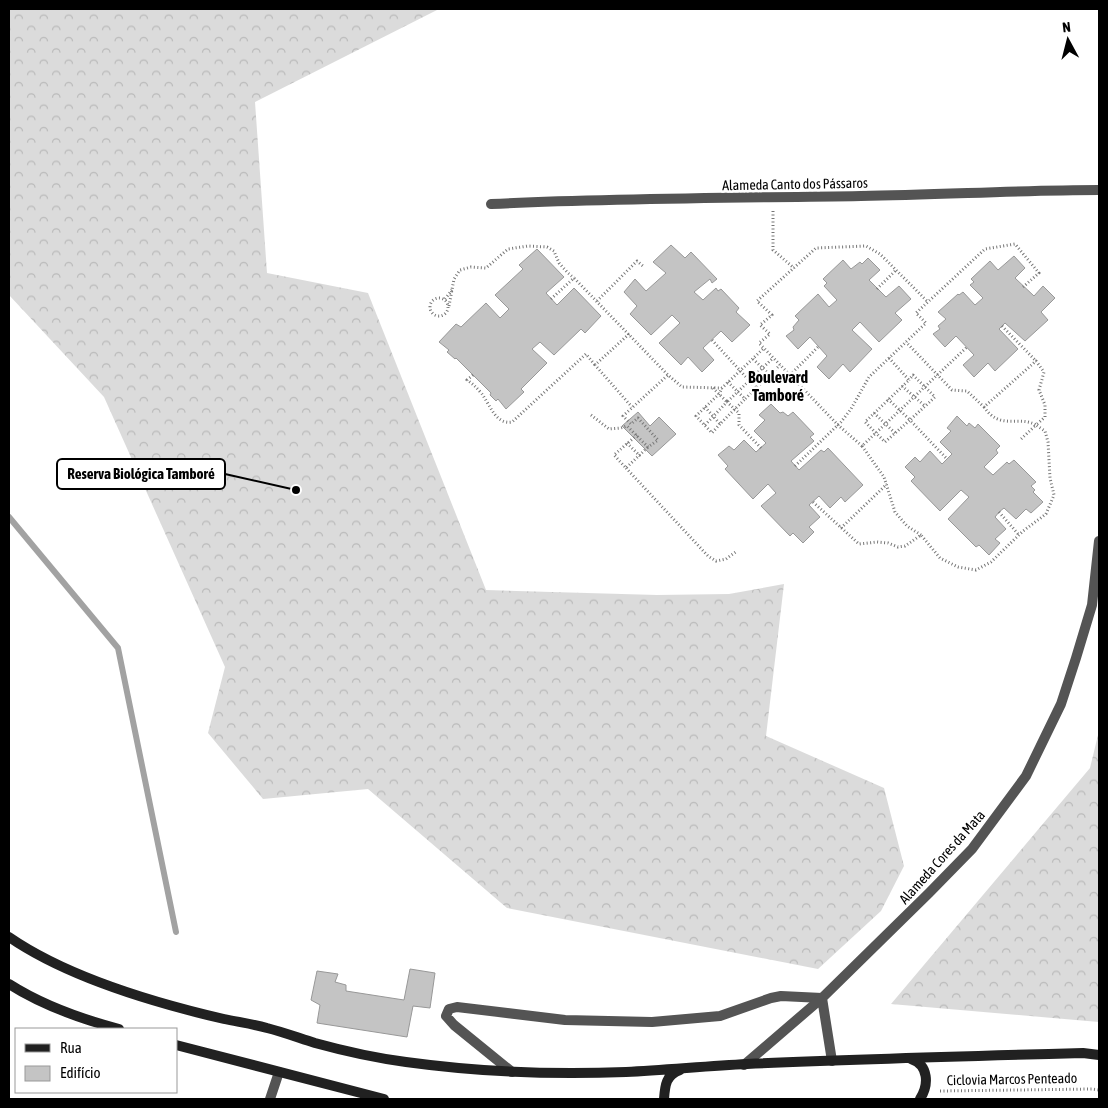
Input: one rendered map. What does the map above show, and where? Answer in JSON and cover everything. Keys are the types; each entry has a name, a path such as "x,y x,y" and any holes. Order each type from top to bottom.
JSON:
{"main road":[{"path":"9,937 20,945 71,970 114,987 316,1043 396,1060 452,1067 512,1072 624,1072 832,1060 1099,1054"},
{"path":"9,984 62,1010 115,1028"},
{"path":"178,1046 384,1099"},
{"path":"908,1058 918,1061 923,1066 925,1073 922,1095"},
{"path":"664,1099 667,1080 672,1073 686,1068"}],"street":[{"name":"Alameda Canto dos Pássaros","path":"491,204 582,199 773,198 1099,190"},
{"name":"Alameda Cores da Mata","path":"744,1064 822,998 890,934 972,848 1026,776 1060,704 1076,658 1092,605 1099,541"},
{"path":"512,1072 454,1025 446,1016 449,1009 457,1007 565,1020 652,1022 720,1016 781,996 822,998 832,1060"},
{"path":"270,1099 279,1072"}],"path":[{"path":"773,198 773,250 794,268"},
{"path":"795,466 851,410 869,377 926,323 916,313 984,249 1015,244 1040,272 1024,287"},
{"path":"449,306 445,300 440,298 431,302 430,307 434,316 440,317 445,315 448,311 449,306 452,288 454,279 460,270 471,267 486,268 508,249 528,246 548,247 554,251 559,263 568,273 597,300 682,388 722,388"},
{"path":"906,342 952,390 967,391 988,414 998,420 1009,422 1030,421 1045,431 1048,442 1050,478 1054,495 1046,514 1019,535 991,562 976,570 958,567 940,558 921,535 907,526 895,512 887,484 876,464 862,446 838,425 759,343 770,334 760,325 772,315 757,301 816,248 866,246 880,254 928,302"},
{"path":"597,300 637,261 643,266"},
{"path":"877,288 896,270"},
{"path":"551,299 574,278"},
{"path":"445,300 452,288"},
{"path":"1002,326 1036,361 1044,372 1039,390 1045,405 1045,417 1020,440"},
{"path":"595,365 629,334"},
{"path":"712,340 756,388"},
{"path":"790,375 818,347"},
{"path":"764,348 696,416 712,433 780,365"},
{"path":"862,446 967,348"},
{"path":"473,375 467,380 480,392 491,410 502,422 507,423 512,422 586,354 632,407"},
{"path":"705,425 773,358"},
{"path":"889,358 909,380"},
{"path":"753,359 770,375"},
{"path":"984,408 1036,361"},
{"path":"626,468 658,440 638,418 631,424 623,416 668,374"},
{"path":"913,376 935,397 885,442 865,422 909,380 913,376"},
{"path":"728,382 745,399"},
{"path":"902,386 925,406"},
{"path":"713,388 739,413 739,425 761,448"},
{"path":"888,399 948,459"},
{"path":"705,407 720,424"},
{"path":"874,413 895,433"},
{"path":"591,415 609,429 627,426 648,447"},
{"path":"637,435 614,455 708,556 716,561 726,559 736,551"},
{"path":"627,443 640,456"},
{"path":"841,528 887,484"},
{"path":"813,502 859,544 877,542 888,543 898,547 905,546 921,535"},
{"path":"1000,512 1019,535"},
{"name":"Ciclovia Marcos Penteado","path":"922,1095 1099,1090"}],"green space":[{"path":"9,9 439,9 255,102 267,273 368,293 486,590 657,595 729,594 784,584 766,736 884,788 904,866 881,911 818,969 507,908 368,789 263,799 208,733 225,667 104,397 9,295"},
{"path":"1099,731 1099,1022 891,1004 1090,768"}],"building":[{"path":"671,245 685,258 691,252 717,279 712,283 710,279 694,292 703,300 716,288 718,291 721,289 739,308 736,312 750,325 732,342 721,331 703,348 714,360 702,372 688,357 681,365 659,343 680,323 672,315 651,335 630,314 637,306 624,292 635,279 646,291 666,273 653,262"},
{"path":"537,249 564,277 546,293 557,305 574,288 601,316 585,333 581,329 554,355 540,342 532,349 547,363 521,389 524,392 506,409 439,342 456,324 461,327 486,303 500,318 509,309 495,295 523,269 519,265"},
{"path":"1014,256 1025,268 1015,278 1034,296 1043,286 1055,298 1041,312 1048,320 1025,341 1005,323 999,329 1018,349 995,371 988,363 974,377 963,365 974,355 956,336 945,347 933,334 940,329 938,326 946,319 938,312 958,294 963,292 975,305 983,298 970,285 974,282 971,279 990,261 998,270"},
{"path":"868,258 880,270 869,280 886,297 899,286 911,299 895,313 902,320 879,342 860,322 852,330 872,349 850,372 843,364 829,379 817,367 827,356 810,337 798,349 786,336 794,330 793,327 799,320 795,316 818,294 829,307 837,300 824,286 827,283 823,279 843,260 851,269 860,262 862,264"},
{"path":"771,404 780,413 783,412 788,416 793,412 814,434 810,437 814,441 791,461 799,470 821,450 824,452 828,448 863,485 845,502 841,497 830,508 819,496 809,505 820,517 809,527 814,532 803,543 793,533 790,536 761,506 776,493 768,484 753,499 725,469 728,466 718,455 729,446 734,450 744,440 756,452 766,443 754,431 765,420 759,415"},
{"path":"638,412 650,426 659,417 676,434 652,456 622,426"},
{"path":"957,416 967,426 969,423 975,428 978,424 1000,446 996,450 998,453 984,467 993,475 1007,462 1009,464 1014,460 1036,482 1031,486 1035,490 1033,492 1043,502 1031,513 1026,509 1016,519 1004,508 999,512 995,517 1006,529 995,539 1000,543 989,555 979,545 976,547 948,519 969,497 961,490 940,511 911,481 915,477 905,467 915,457 920,462 930,451 942,464 952,454 940,442 951,431 947,428"},
{"path":"410,969 435,973 430,1008 413,1006 407,1037 317,1023 320,1005 311,1000 317,971 338,974 335,982 346,985 346,991 404,1000"}],"waterway":[{"path":"9,517 118,648 176,932"}],"place":[{"name":"Reserva Biológica Tamboré","path":"296,490"}],"district":[{"name":"Boulevard Tamboré","path":"778,386"}]}
